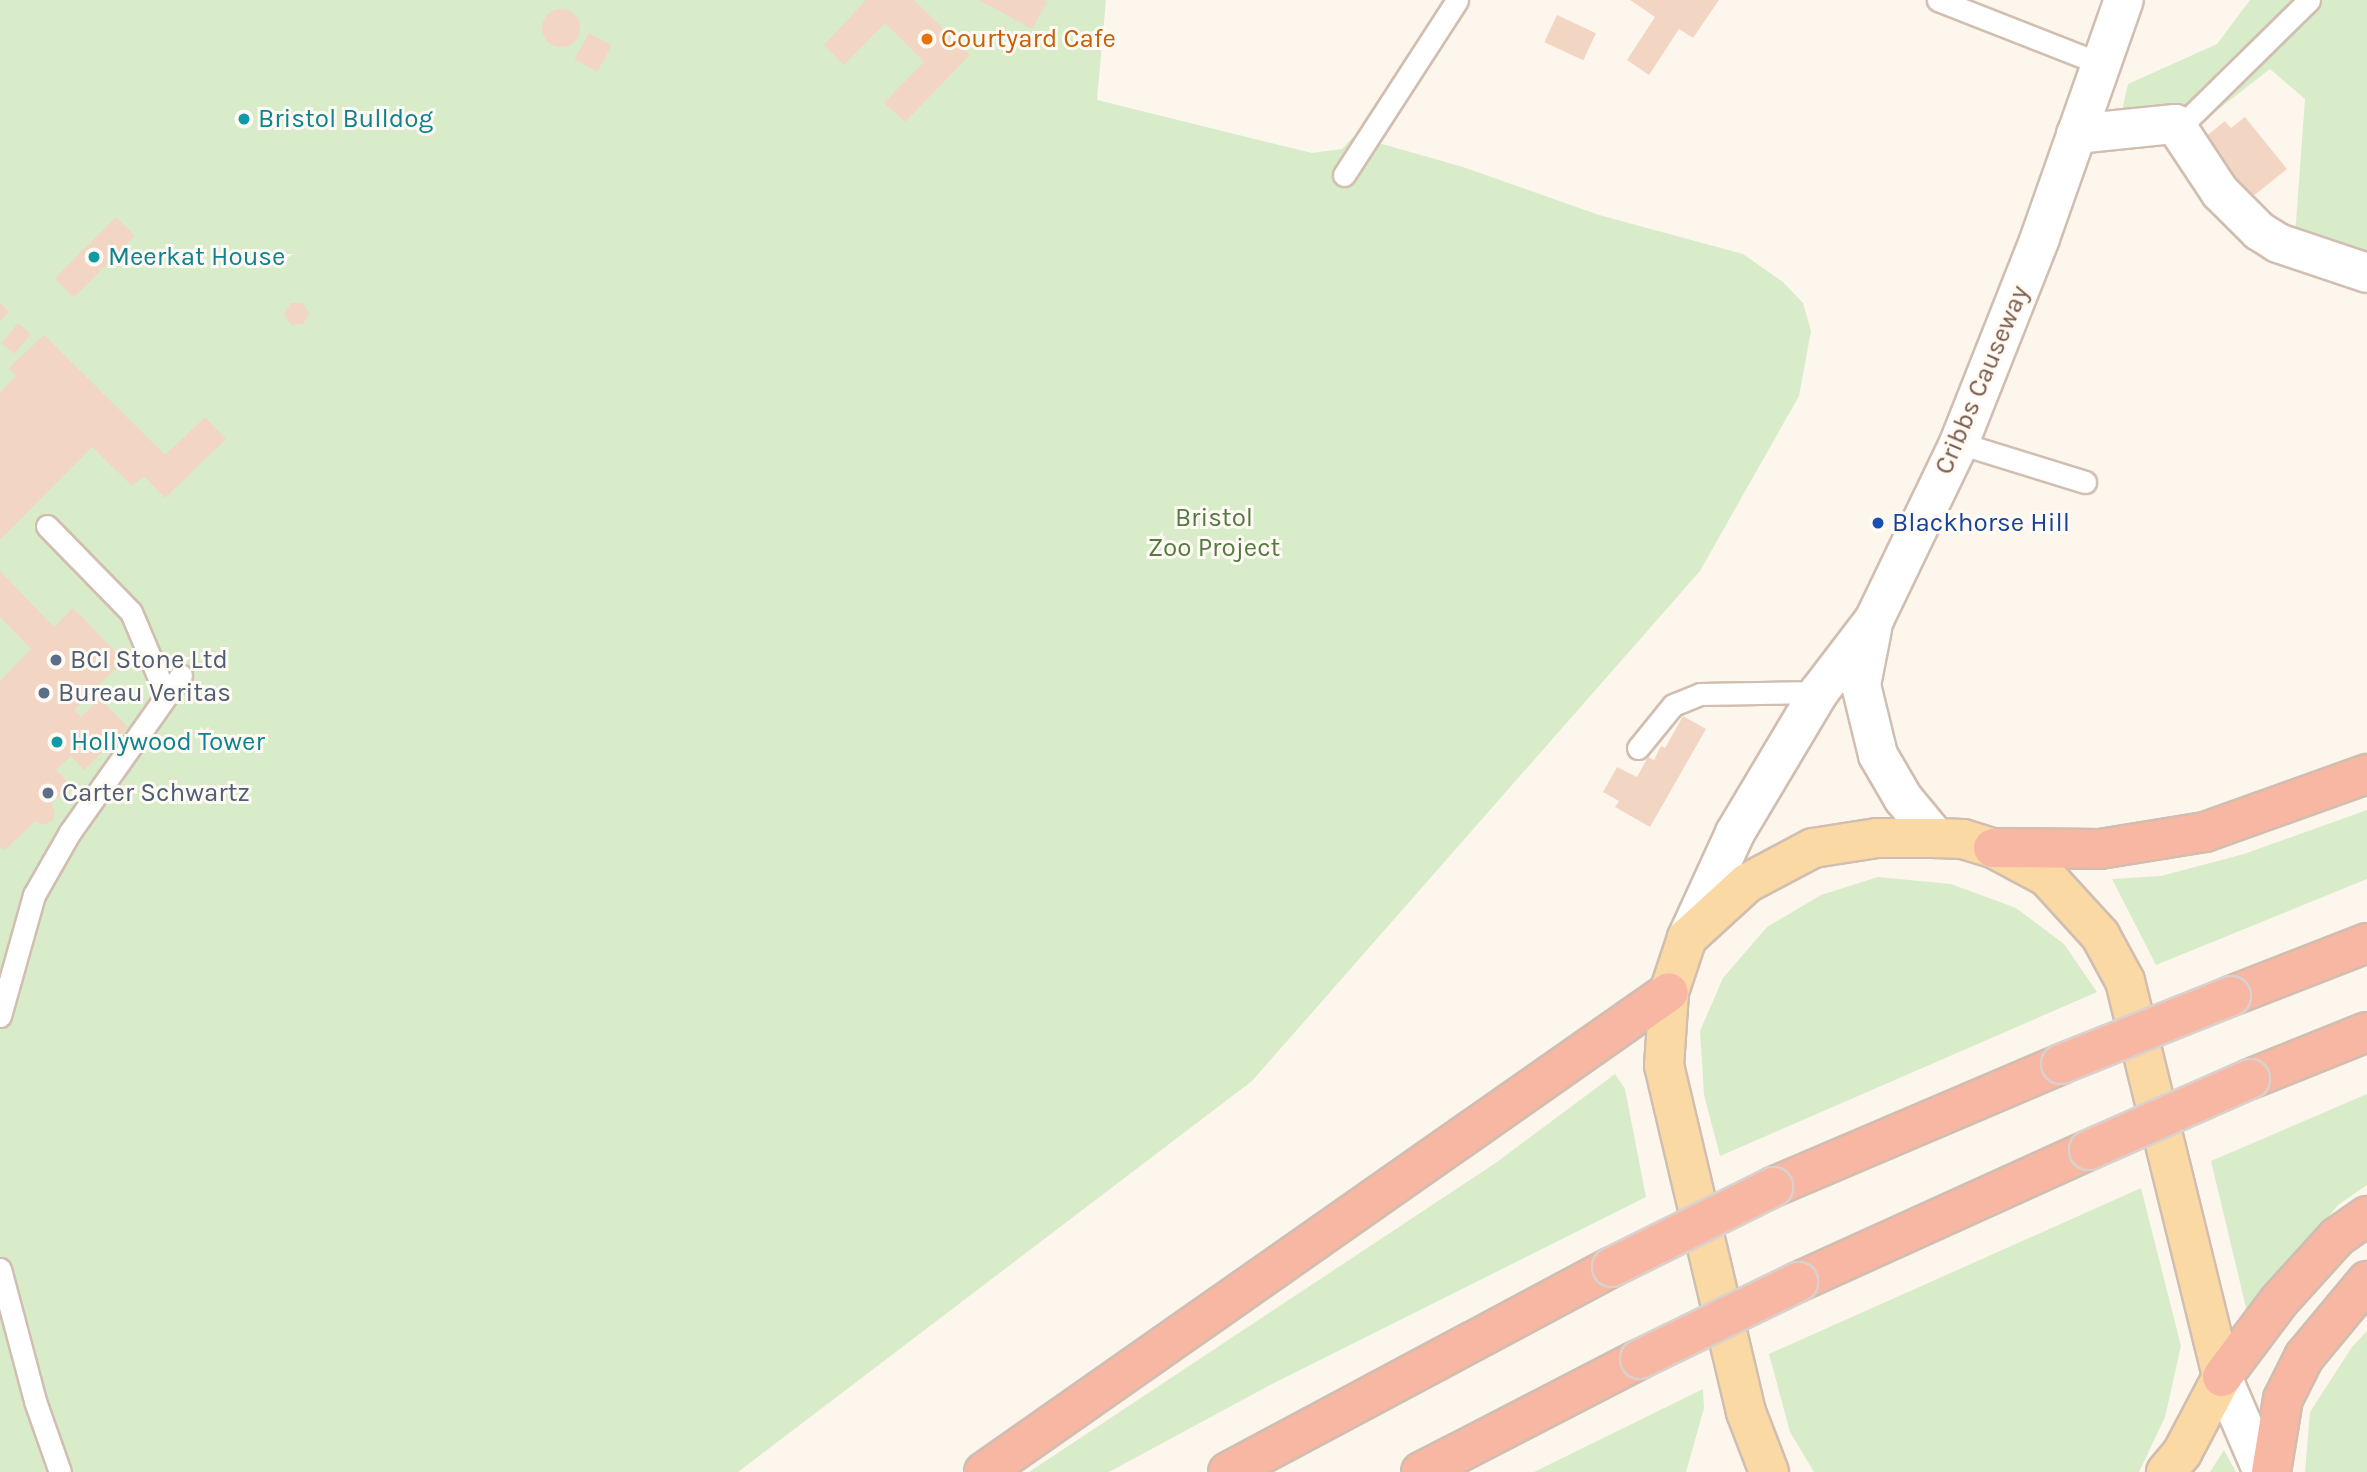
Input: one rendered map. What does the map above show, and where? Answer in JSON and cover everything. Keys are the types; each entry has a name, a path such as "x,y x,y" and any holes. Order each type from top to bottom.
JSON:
{"highway":[{"path":"1993,848 2099,849 2205,832 2367,774"},
{"path":"1228,1472 1612,1267 1773,1187 2062,1064 2367,943"},
{"path":"984,1472 1669,992"},
{"path":"1421,1472 1640,1359 1798,1282 2250,1079 2367,1032"},
{"path":"2222,1377 2279,1301 2337,1237 2367,1216"},
{"path":"2271,1472 2283,1399 2298,1367 2367,1281"}],"main road":[{"path":"2124,0 2099,63 2076,134 2175,124 2220,192 2259,231 2278,243 2367,274"},
{"name":"Cribbs Causeway","path":"1687,938 1735,833 1819,692 1874,620 1959,443 2040,238 2076,134"},
{"name":"Cribbs Causeway","path":"1874,620 1861,685 1870,727 1888,774 1936,838"},
{"path":"1769,1472 1746,1412 1664,1066 1669,992 1687,938 1747,883 1813,848 1877,838 1936,838 1963,839 1993,848 2047,877 2073,901 2100,935 2125,981 2222,1377 2263,1472"},
{"path":"2173,1466 2222,1377"}],"lane":[{"path":"1345,175 1457,0"},
{"path":"1938,0 2099,63"},
{"path":"2175,124 2187,120 2309,0"},
{"path":"1959,443 2085,482"},
{"path":"47,526 131,612 166,695"},
{"path":"0,1016 34,895 70,832 181,675"},
{"path":"1638,748 1674,705 1700,694 1819,692"},
{"path":"0,1269 35,1401 60,1472"}],"green space":[{"name":"Bristol Zoo Project","path":"0,0 1106,0 1097,100 1312,153 1342,149 1354,136 1463,167 1599,215 1743,254 1783,282 1803,303 1811,331 1799,396 1700,571 1252,1081 738,1472 0,1472"},
{"path":"2250,0 2367,0 2367,254 2295,236 2305,99 2270,69 2184,136 2121,150 2119,124 2128,84 2217,44"},
{"path":"2367,810 2367,879 2156,965 2112,879 2161,876 2244,854"},
{"path":"1878,877 1951,884 2016,908 2064,944 2097,992 1720,1156 1704,1095 1700,1031 1723,978 1767,927 1821,895"},
{"path":"1615,1074 1625,1089 1646,1197 1272,1384 1109,1472 1029,1472 1497,1162"},
{"path":"2367,1094 2367,1185 2338,1205 2248,1316 2211,1161"},
{"path":"2141,1188 2181,1346 2165,1417 2139,1472 1814,1472 1790,1432 1769,1354"},
{"path":"2367,1331 2367,1472 2305,1472 2310,1412 2352,1347"},
{"path":"1703,1389 1704,1408 1686,1472 1534,1472"},
{"path":"2224,1450 2236,1472 2210,1472"}],"building":[{"path":"866,0 914,0 970,55 905,122 884,103 924,62 885,23 844,65 824,45"},
{"path":"979,0 1044,0 1047,2 1032,29"},
{"path":"1630,0 1719,0 1693,38 1679,29 1649,75 1627,60 1655,17"},
{"path":"561,9 574,15 580,28 574,41 561,47 548,41 542,28 548,15"},
{"path":"1557,15 1596,33 1583,60 1544,42"},
{"path":"589,33 612,46 597,72 574,59"},
{"path":"2245,117 2287,169 2247,201 2199,142 2225,121 2231,128"},
{"name":"Meerkat House","path":"116,217 135,236 74,298 54,279"},
{"path":"0,303 9,312 0,321"},
{"path":"291,303 303,303 309,314 303,324 291,325 284,314"},
{"path":"18,323 31,334 14,354 1,343"},
{"path":"44,335 165,455 205,417 226,439 165,498 144,476 132,486 92,447 0,540 0,393 16,376 9,368"},
{"name":"Hollywood Tower","path":"0,571 54,627 73,608 124,660 74,710 81,717 100,698 128,727 84,770 71,756 56,770 71,785 51,804 55,813 52,821 43,825 35,821 5,850 0,846 0,681 31,649 0,617"},
{"path":"1683,716 1706,729 1650,827 1615,807 1619,801 1603,792 1617,767 1637,777 1648,757 1654,760 1661,746 1665,748"}],"place":[{"name":"Courtyard Cafe","path":"927,39"},
{"name":"Bristol Bulldog","path":"244,119"},
{"name":"Meerkat House","path":"94,257"},
{"name":"Blackhorse Hill","path":"1878,523"},
{"name":"BCI Stone Ltd","path":"56,660"},
{"name":"Bureau Veritas","path":"44,693"},
{"name":"Hollywood Tower","path":"57,742"},
{"name":"Carter Schwartz","path":"48,793"}]}
